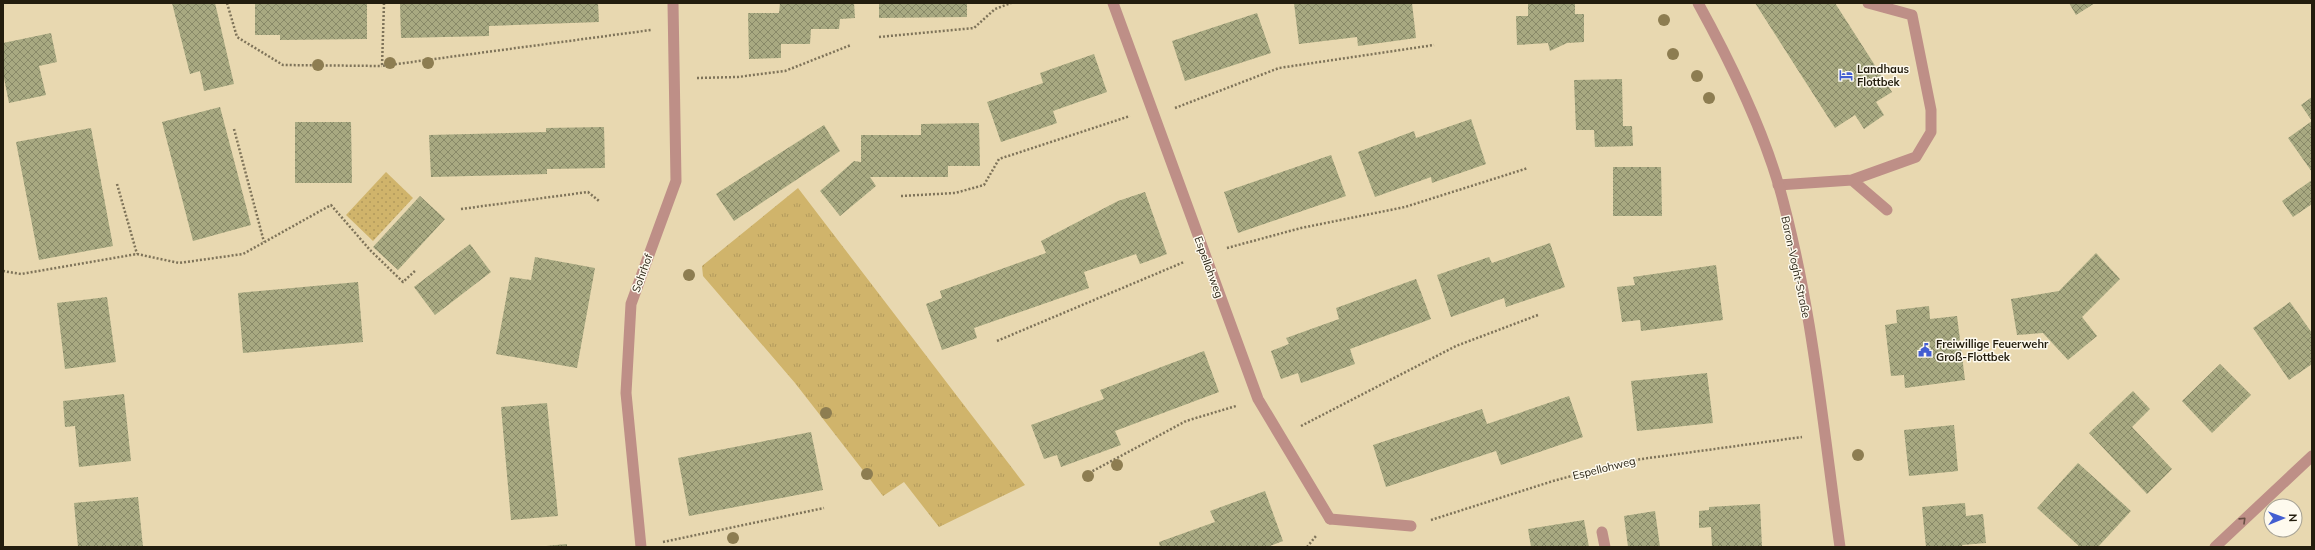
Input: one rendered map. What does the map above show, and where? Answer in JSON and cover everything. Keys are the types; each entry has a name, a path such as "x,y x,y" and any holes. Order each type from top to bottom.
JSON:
{"street":[{"name":"Sohrhof","path":"641,547 626,393 631,304 676,181 673,3"},
{"name":"Espellohweg","path":"1113,3 1258,399 1330,519 1411,526"},
{"name":"Baron-Voght-Straße","path":"1698,3 1731,64 1755,121 1778,185 1796,259 1810,330 1840,547"},
{"path":"1778,185 1852,180 1916,157 1931,132 1930,110 1912,15 1868,3"},
{"path":"1852,180 1887,210"},
{"path":"2215,547 2312,456"},
{"path":"1602,532 1605,547"}],"path":[{"path":"227,3 237,37 283,65 382,66 674,27"},
{"path":"382,66 384,3"},
{"path":"879,37 974,28 995,9 1011,3"},
{"path":"675,79 738,77 785,71 851,45"},
{"path":"901,196 955,193 984,185 1000,159 1153,112 1279,68 1434,45"},
{"path":"234,129 264,242"},
{"path":"997,341 1204,254 1301,228 1405,207 1528,168"},
{"path":"117,184 137,254"},
{"path":"461,209 588,192 599,201"},
{"path":"3,271 21,274 137,254 179,263 243,254 331,205 370,250 403,282 416,270"},
{"path":"1280,437 1456,346 1538,315"},
{"path":"1089,473 1186,421 1258,399"},
{"name":"Espellohweg","path":"1411,526 1553,481 1627,461 1803,437"},
{"path":"641,547 824,508"}],"green space":[{"path":"386,172 413,198 373,241 346,215"},
{"path":"798,188 1025,485 939,527 904,482 883,496 795,383 703,276 702,266"}],"building":[{"path":"172,3 215,3 234,84 204,91 200,71 190,74"},
{"path":"255,3 367,3 367,39 280,40 280,35 255,35"},
{"path":"400,3 598,3 599,22 489,26 489,36 401,38"},
{"path":"780,3 854,3 855,18 840,19 839,29 811,29 810,44 781,44 781,58 749,59 748,13 779,13"},
{"path":"879,3 967,3 967,17 879,18"},
{"path":"1294,3 1412,3 1416,38 1358,46 1357,37 1299,44"},
{"path":"1528,3 1575,3 1575,14 1584,14 1584,42 1567,43 1550,51 1548,43 1517,45 1516,16 1528,16"},
{"path":"1755,3 1835,3 1892,92 1876,102 1884,115 1864,129 1855,115 1835,128"},
{"path":"2069,3 2095,3 2076,15"},
{"path":"1257,13 1271,53 1185,81 1172,41"},
{"path":"51,33 57,62 39,66 46,95 9,103 3,73 3,43"},
{"path":"1094,54 1107,92 1053,111 1057,123 1001,142 987,102 1043,83 1040,73"},
{"path":"1622,79 1623,126 1632,126 1633,146 1595,147 1594,130 1576,130 1574,80"},
{"path":"2312,97 2312,121 2301,105"},
{"path":"220,107 251,225 193,241 162,122"},
{"path":"1471,119 1486,164 1432,183 1431,177 1375,197 1358,152 1414,131 1416,138"},
{"path":"2312,121 2312,172 2288,138"},
{"path":"295,122 351,122 352,183 295,183"},
{"path":"979,123 980,166 948,166 948,177 870,177 876,186 840,216 820,191 854,161 861,162 861,135 921,135 921,124"},
{"path":"824,125 840,151 734,221 716,194"},
{"path":"604,127 605,168 547,169 547,174 431,177 429,135 546,132 546,128"},
{"path":"91,128 113,246 39,260 16,142"},
{"path":"1331,155 1346,196 1238,233 1224,192"},
{"path":"1613,167 1661,167 1662,216 1613,216"},
{"path":"2312,180 2312,204 2293,217 2282,201"},
{"path":"1145,192 1167,254 1140,264 1136,254 1084,272 1089,288 974,328 977,338 942,350 926,304 942,298 940,291 1046,253 1041,241 1118,201"},
{"path":"420,196 445,219 398,270 373,247"},
{"path":"1550,243 1565,287 1506,307 1504,298 1451,317 1437,275 1489,257 1492,263"},
{"path":"470,244 491,272 435,315 414,287"},
{"path":"2096,253 2120,279 2082,317 2097,336 2068,360 2043,333 2017,335 2011,299 2059,291"},
{"path":"535,257 595,268 577,368 496,354 510,277 531,280"},
{"path":"1716,265 1723,320 1641,331 1640,320 1622,322 1617,287 1635,285 1633,277"},
{"path":"1416,279 1431,319 1350,349 1355,364 1301,383 1298,373 1281,379 1271,351 1289,344 1286,338 1339,319 1336,308"},
{"path":"358,282 363,342 243,353 238,293"},
{"path":"107,297 116,362 65,369 57,303"},
{"path":"2290,302 2312,333 2312,364 2289,380 2253,328"},
{"name":"Freiwillige Feuerwehr Groß-Flottbek","path":"1929,306 1930,319 1957,316 1965,380 1905,388 1904,375 1891,376 1885,325 1897,323 1896,310"},
{"path":"1204,351 1219,392 1115,431 1121,445 1061,467 1057,455 1044,459 1031,425 1104,399 1100,390"},
{"path":"2220,364 2251,395 2212,433 2182,401"},
{"path":"1707,373 1713,423 1637,431 1631,381"},
{"path":"2133,391 2150,409 2132,427 2172,469 2147,494 2089,433"},
{"path":"124,394 131,461 79,467 75,426 65,427 63,401"},
{"path":"1569,396 1583,437 1501,465 1496,451 1386,487 1373,445 1482,409 1487,424"},
{"path":"547,403 558,516 511,520 501,407"},
{"path":"1954,425 1958,471 1909,476 1904,430"},
{"path":"811,432 823,490 689,516 678,458"},
{"path":"2078,463 2131,511 2098,547 2080,547 2037,508"},
{"path":"1265,491 1283,541 1267,547 1160,547 1159,542 1215,522 1210,511"},
{"path":"138,497 143,547 78,547 74,503"},
{"path":"1965,503 1966,516 1983,514 1986,543 1962,545 1963,547 1926,547 1922,507"},
{"path":"1760,504 1762,547 1712,547 1711,527 1699,528 1699,511 1709,510 1709,507"},
{"path":"1655,511 1660,547 1628,547 1624,516"},
{"path":"1584,520 1589,547 1531,547 1528,529"},
{"path":"567,544 567,547 546,546"}],"place":[{"name":"Landhaus Flottbek","path":"1846,75"},
{"name":"Freiwillige Feuerwehr Groß-Flottbek","path":"1925,350"}]}
